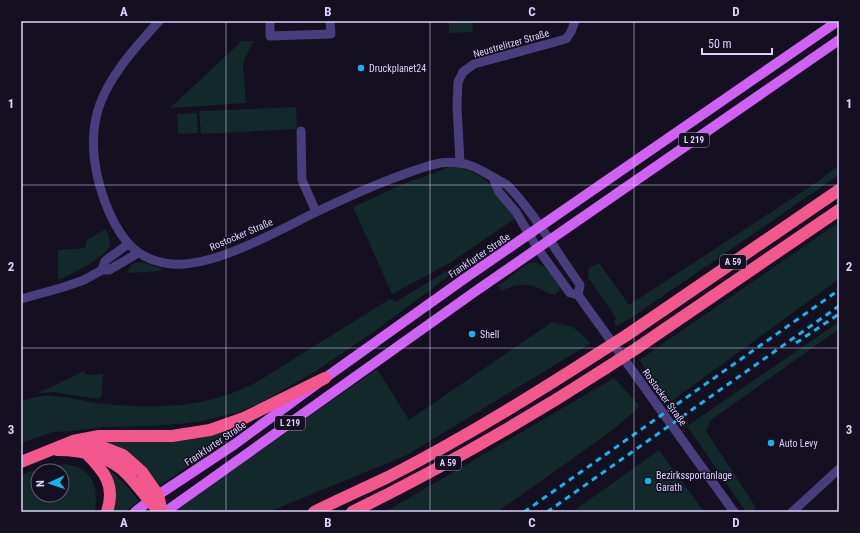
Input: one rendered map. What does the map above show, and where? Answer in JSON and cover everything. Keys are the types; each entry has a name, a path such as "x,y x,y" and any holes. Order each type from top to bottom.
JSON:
{"highway":[{"name":"A 59","path":"314,512 388,477 536,394 627,335 839,190"},
{"name":"A 59","path":"352,512 405,486 541,410 637,348 839,210"},
{"path":"21,462 30,457 73,441 100,436 172,436 210,430 244,418 325,378"},
{"path":"73,441 100,446 124,455 142,472 161,512"},
{"path":"52,450 75,450 108,460 128,474 154,498"},
{"path":"85,452 102,469 108,484 110,491 108,512"}],"main road":[{"name":"Frankfurter Straße","path":"135,512 235,444 464,279 838,21"},
{"name":"L 219","path":"165,512 467,297 839,40"}],"street":[{"name":"Rostocker Straße","path":"159,21 117,71 104,95 96,116 94,130 94,155 102,193 115,224 128,244 138,253 172,264 197,263 223,255 389,179 435,163 460,162 483,171 507,185 541,227 580,285 578,296"},
{"path":"270,21 270,36 331,34 330,21"},
{"name":"Neustrelitzer Straße","path":"460,162 457,106 458,82 463,72 474,64 566,39 571,32 575,21"},
{"path":"300,131 302,180 316,212"},
{"name":"Rostocker Straße","path":"493,178 499,192 516,212 538,249 570,293 578,296 734,512"},
{"path":"102,270 105,261 128,244"},
{"path":"21,299 84,280 102,270 109,270 138,253"},
{"path":"792,512 839,469"}],"green space":[{"path":"449,21 472,21 473,32 449,33"},
{"path":"242,41 254,41 243,65 246,103 170,108"},
{"path":"296,107 297,129 201,134 199,111"},
{"path":"197,113 198,133 178,134 177,114"},
{"path":"453,165 475,173 490,184 497,191 516,218 450,263 392,294 353,207 408,182"},
{"path":"839,165 839,175 631,318 616,326 614,322 616,318 588,277 589,268 599,263 629,305 817,182"},
{"path":"839,222 839,279 669,403 639,360"},
{"path":"106,229 110,242 109,247 105,252 93,262 58,280 58,250 85,248 87,240"},
{"path":"471,256 474,260 457,270 375,331 316,371 262,402 239,412 199,422 156,426 103,427 53,432 21,443 21,402 41,396 52,396 125,406 164,406 201,402 220,397 238,391 257,382 390,299 396,302"},
{"path":"143,262 162,269 161,271 128,273 131,265"},
{"path":"534,262 545,267 560,286 559,291 555,295 529,285 510,287 501,291 498,286 527,264"},
{"path":"552,322 573,327 591,343 407,455 269,512 171,512 377,369 409,420"},
{"path":"839,322 839,329 711,420 706,431 755,506 753,512 746,512 687,426"},
{"path":"84,371 86,375 103,374 102,395 100,398 97,399 53,392 36,394"},
{"path":"614,378 640,406 613,430 497,512 385,512"},
{"path":"267,411 158,487 103,441 173,440"},
{"name":"Bezirkssportanlage Garath","path":"659,450 704,512 572,512"},
{"path":"100,464 112,472 139,501 125,512 111,512"},
{"path":"70,465 80,468 91,478 95,488 95,512 21,512 21,475 30,472 30,503 70,503"}],"railway":[{"path":"524,512 839,290"},
{"path":"547,512 839,306"},
{"path":"796,343 839,314"}],"place":[{"name":"Druckplanet24","path":"361,68"},
{"name":"Shell","path":"472,334"},
{"name":"Auto Levy","path":"771,443"},
{"name":"Bezirkssportanlage Garath","path":"648,481"}]}
